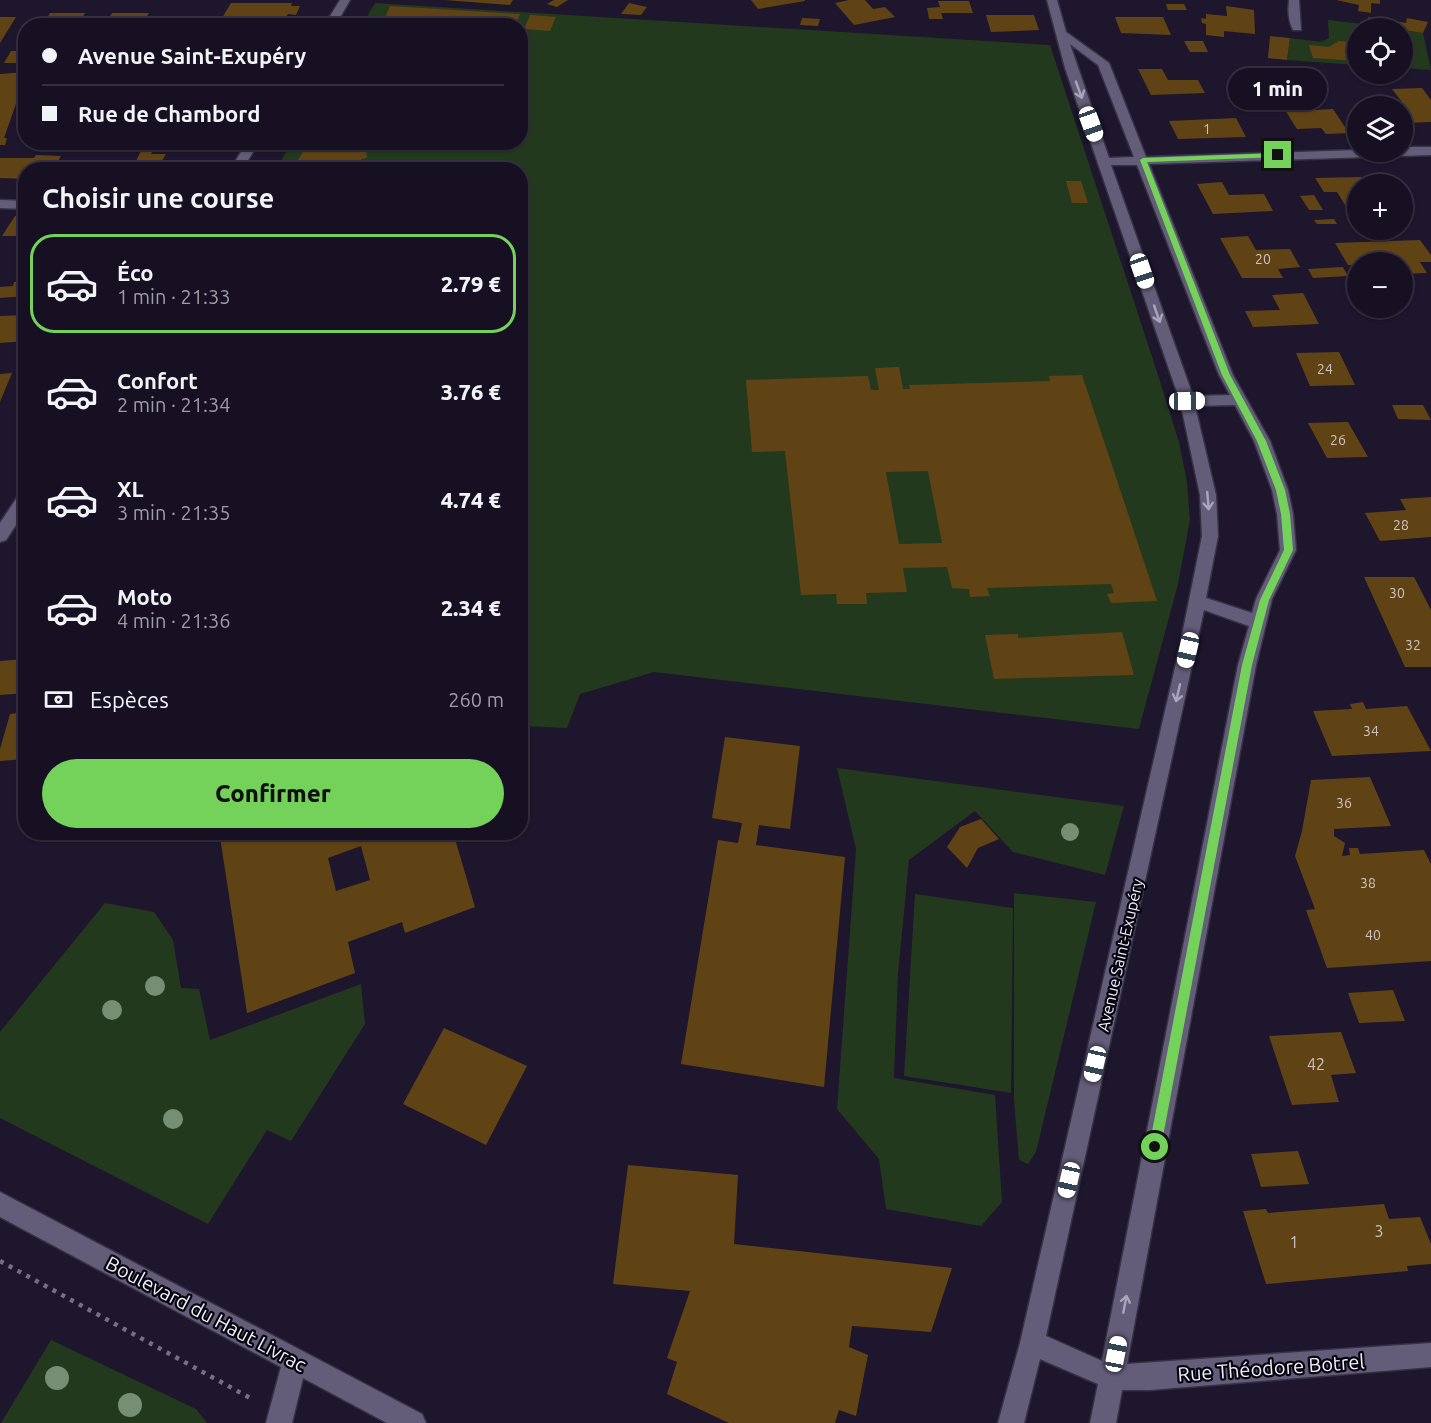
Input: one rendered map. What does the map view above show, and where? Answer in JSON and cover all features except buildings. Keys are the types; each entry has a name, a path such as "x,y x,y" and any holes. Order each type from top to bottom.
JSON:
{"street":[{"path":"334,18 345,0"},
{"name":"Avenue Saint-Exupéry","path":"1011,1423 1032,1343 1199,602 1210,536 1208,495 1187,401 1071,68 1052,0"},
{"path":"1294,0 1293,16 1297,28"},
{"path":"1063,34 1103,63 1226,375 1262,441 1281,490 1286,514 1288,550 1264,600 1245,677 1103,1423"},
{"path":"1413,151 1430,151"},
{"path":"1105,162 1347,154"},
{"path":"0,204 18,205"},
{"path":"1187,401 1239,400"},
{"path":"0,536 18,508"},
{"path":"1199,602 1258,622"},
{"name":"Boulevard du Haut Livrac","path":"0,1204 413,1423"},
{"path":"1032,1343 1111,1377"},
{"name":"Rue Théodore Botrel","path":"1111,1377 1150,1377 1431,1355"},
{"path":"280,1419 295,1362"}],"path":[{"path":"0,1261 280,1419"}],"green space":[{"path":"375,3 1050,45 1159,378 1179,442 1187,482 1190,520 1178,584 1139,729 654,672 580,694 567,728 528,726 528,162 280,162 288,150 528,150 528,18 366,18"},
{"path":"1328,20 1347,22 1347,64 1287,60 1290,38 1321,42 1329,38"},
{"path":"1413,32 1423,33 1431,70 1413,69"},
{"path":"837,768 1124,806 1105,875 1013,852 975,811 909,860 898,974 894,1078 995,1095 1002,1202 981,1226 886,1209 879,1159 837,1109 856,849"},
{"path":"1014,893 1096,902 1036,1152 1028,1164 1019,1160 1014,1100"},
{"path":"915,894 1013,908 1011,1093 904,1076"},
{"path":"105,903 154,912 173,940 181,988 199,989 210,1040 361,984 365,1024 291,1141 267,1130 208,1224 0,1118 0,1032"},
{"path":"51,1340 196,1409 207,1423 1,1423"}],"route":[{"path":"1155,1147 1247,665 1264,600 1288,550 1286,514 1281,490 1262,441 1226,375 1143,160 1278,155"}]}
